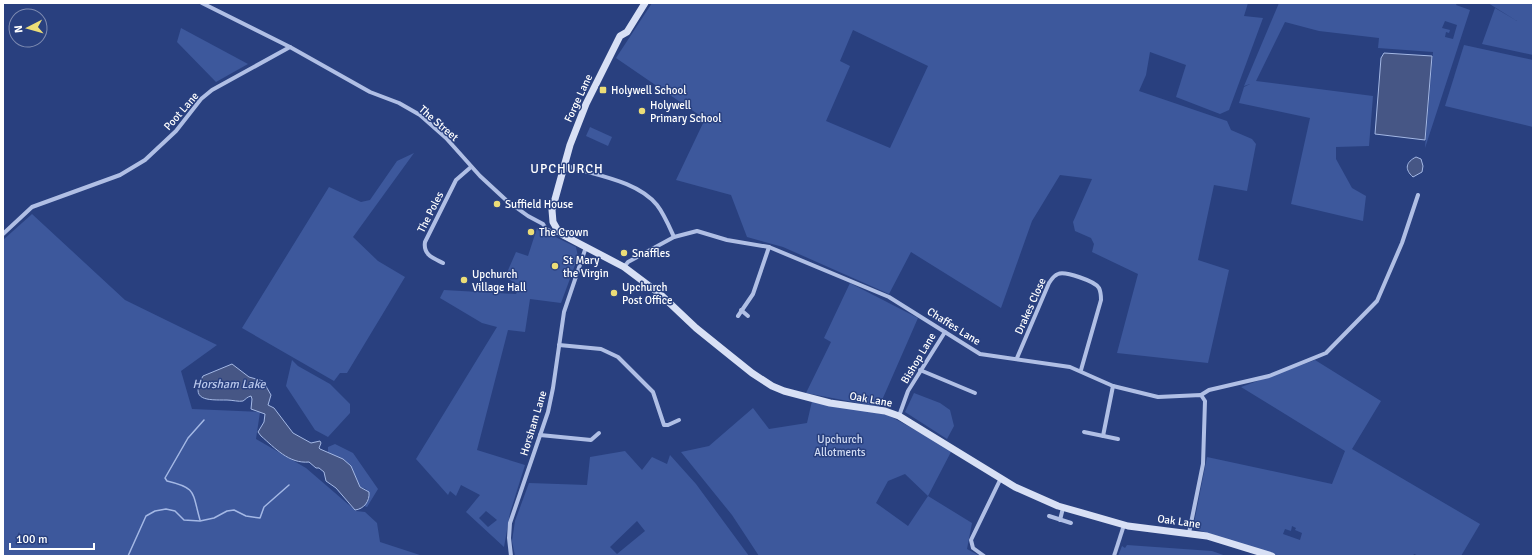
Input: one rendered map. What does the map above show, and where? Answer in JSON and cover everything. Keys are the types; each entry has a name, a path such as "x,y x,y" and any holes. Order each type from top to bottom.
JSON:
{"street":[{"path":"202,3 290,47"},
{"name":"Forge Lane","path":"552,213 564,165 581,117 620,36 627,32 645,3"},
{"name":"The Street","path":"290,47 370,92 399,103 420,115 446,138 471,167 506,200 525,215 543,224 551,231 560,233"},
{"name":"Poot Lane","path":"3,234 32,207 120,175 145,160 176,131 201,99 212,90 290,47"},
{"path":"564,165 627,184 641,191 658,206 674,237"},
{"name":"The Poles","path":"443,263 427,254 424,248 425,242 456,180 471,167"},
{"path":"1189,533 1203,464 1205,401 1201,395 1209,390 1269,376 1326,353 1377,301 1402,243 1418,196"},
{"name":"Oak Lane","path":"552,213 553,222 560,233 624,267 660,294 696,328 742,365 772,386 784,391 824,402 885,411 898,416 1022,490 1062,508 1124,525 1189,533 1221,540 1272,556"},
{"path":"543,224 553,222"},
{"name":"Chaffes Lane","path":"624,267 628,262 674,237 696,231 727,240 769,247 852,280 888,297 980,354 1017,358 1070,367 1081,370 1113,386 1158,396 1201,395"},
{"name":"Horsham Lane","path":"511,556 509,538 511,522 550,403 564,309 586,247"},
{"path":"738,316 753,294 769,247"},
{"name":"Drakes Close","path":"1017,358 1053,276 1067,273 1096,284 1101,294 1101,300 1081,370"},
{"path":"741,310 748,316"},
{"name":"Bishop Lane","path":"898,416 908,391 945,332"},
{"path":"559,345 599,349 614,355 630,368 652,391 664,425 668,425 678,420"},
{"path":"920,370 975,393"},
{"path":"1103,436 1113,386"},
{"path":"1084,432 1118,439"},
{"path":"540,435 591,440 599,433"},
{"path":"984,556 973,548 971,540 1001,478"},
{"path":"1060,520 1062,508"},
{"path":"1049,516 1071,522"},
{"path":"1114,556 1124,525"}],"green space":[{"path":"652,3 1248,3 1244,16 1263,18 1229,110 1220,114 1176,97 1186,65 1150,52 1146,75 1139,91 1227,121 1231,130 1252,139 1256,144 1247,191 1214,185 1198,260 1229,270 1208,363 1117,353 1138,274 1092,252 1094,244 1091,238 1075,231 1073,222 1092,179 1060,175 1032,221 1001,308 911,252 889,294 783,247 747,237 731,195 676,180 705,119 616,58","holes":["853,30 928,66 890,148 826,121 850,66 840,61"]},
{"path":"1279,3 1457,3 1456,5 1470,10 1425,148 1433,52 1378,48 1379,38 1319,31 1285,22 1256,81 1373,96 1369,146 1336,147 1336,159 1352,188 1366,196 1363,221 1291,204 1310,118 1239,103 1244,87 1250,84 1244,86","holes":["1445,21 1457,25 1453,39 1445,37 1446,32 1449,33 1450,30 1442,28"]},
{"path":"1488,3 1533,3 1533,55 1482,44 1495,8 1517,21"},
{"path":"181,28 248,64 216,82 177,42"},
{"path":"1464,45 1533,60 1533,127 1445,106"},
{"path":"590,127 612,137 608,146 586,136"},
{"path":"414,153 353,237 378,261 405,277 347,373 340,373 334,381 242,328 329,187 361,202 370,200 397,161"},
{"path":"32,214 125,300 217,345 181,371 192,409 260,412 256,439 306,468 356,511 365,512 377,523 380,542 423,556 3,556 3,240"},
{"path":"537,228 576,247 578,257 561,303 530,299 525,332 508,330 477,450 525,465 510,513 504,547 466,512 480,495 461,485 456,496 450,491 448,495 416,459 497,327 482,323 440,298 444,290 516,294 520,286 505,277 516,252 528,256","holes":["486,511 497,520 488,527 479,518"]},
{"path":"850,283 918,318 879,407 806,393 831,342 824,338"},
{"path":"292,360 298,366 330,384 350,404 350,413 328,437 315,430 286,386"},
{"path":"1315,360 1381,401 1352,449 1480,524 1461,556 1419,556 1414,554 1413,556 1273,556 1193,528 1207,457 1332,484 1345,451 1241,387","holes":["1292,526 1296,528 1295,530 1302,533 1300,540 1283,534 1285,529 1291,531"]},
{"path":"914,393 940,403 950,410 954,426 947,439 905,412"},
{"name":"Upchurch Allotments","path":"812,401 888,415 952,450 928,496 972,523 967,549 980,556 759,556 732,515 681,452 709,446 753,408 769,429 807,423","holes":["905,474 928,496 908,526 876,503 888,481"]},
{"path":"335,444 353,453 378,489 367,507 364,506 369,499 366,489 360,487 328,454 328,447"},
{"path":"625,451 642,470 652,457 667,464 670,455 696,484 749,556 515,556 512,541 515,521 529,483 587,485 590,457","holes":["637,521 645,531 617,554 610,547"]},
{"path":"1127,545 1212,551 1226,556 1118,556 1122,546 1125,548"}],"water":[{"path":"1384,53 1432,56 1425,140 1375,134 1381,58"},
{"path":"1416,157 1421,159 1423,166 1422,172 1413,177 1408,171 1407,166 1410,161"},
{"name":"Horsham Lake","path":"232,364 249,377 263,381 271,395 268,405 274,408 293,433 311,443 320,441 320,449 343,459 351,466 360,487 369,492 366,504 364,506 355,510 336,488 326,481 324,472 319,468 316,468 309,462 302,462 289,458 261,436 258,432 264,422 265,414 251,409 251,396 243,401 240,401 213,400 199,395 199,384 203,376"}],"waterway":[{"path":"200,520 194,497 189,489 167,481 165,478 188,438 204,420"},
{"path":"128,556 146,516 155,511 166,509 175,511 184,520 200,521 214,518 227,511 234,510 246,516 260,518 264,507 289,485"}],"place":[{"name":"Holywell School","path":"603,90"},
{"name":"Holywell Primary School","path":"642,111"},
{"name":"Suffield House","path":"497,204"},
{"name":"The Crown","path":"531,232"},
{"name":"Snaffles","path":"624,253"},
{"name":"St Mary the Virgin","path":"555,266"},
{"name":"Upchurch Village Hall","path":"464,280"},
{"name":"Upchurch Post Office","path":"614,293"}],"district":[{"name":"UPCHURCH","path":"567,168"}]}
